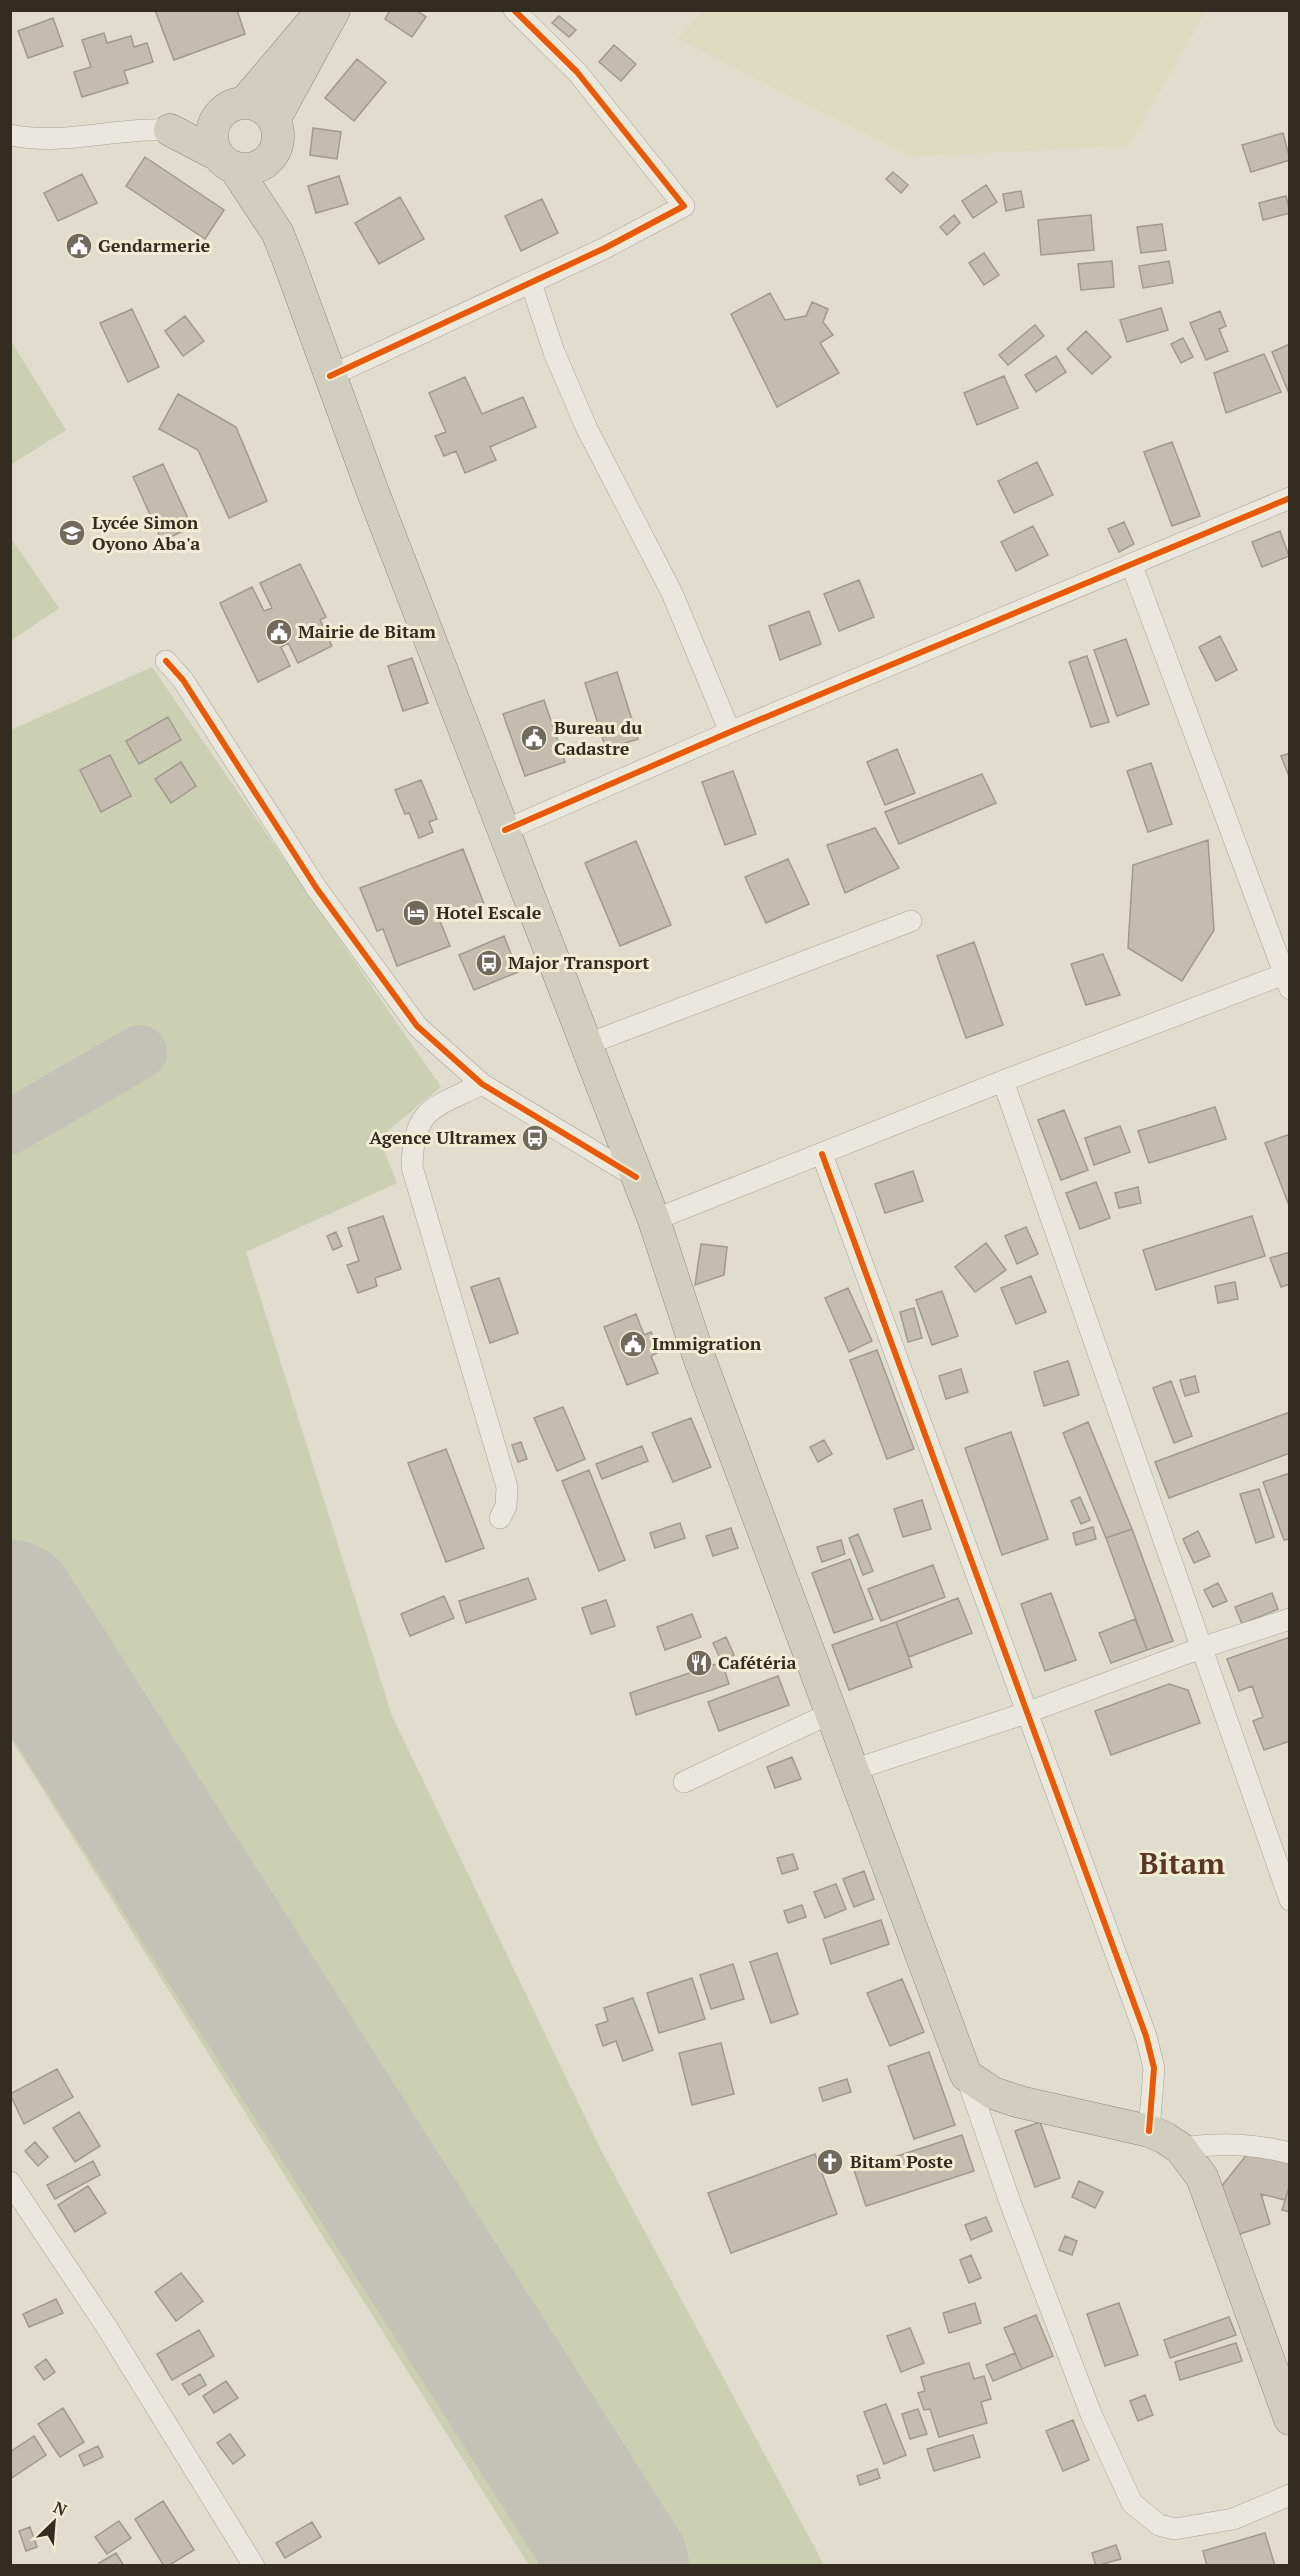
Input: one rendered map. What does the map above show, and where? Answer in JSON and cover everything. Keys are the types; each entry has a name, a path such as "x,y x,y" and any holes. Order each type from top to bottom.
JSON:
{"highway":[{"path":"277,232 226,161 212,136 231,110 323,10"},
{"path":"274,120 334,10"},
{"path":"170,130 231,110 261,107 274,120 278,139 270,157 277,232 585,1045 654,1220 700,1360 966,2075 993,2093 1020,2102 1149,2131 1180,2148 1202,2177 1290,2419"},
{"path":"170,130 226,161 254,168 270,157"}],"street":[{"path":"330,376 531,283 684,206 577,72 514,10"},
{"path":"10,135 64,140 152,129 170,130"},
{"path":"531,283 554,352 587,429 672,593 730,732"},
{"path":"505,830 730,732 1132,566 1290,498"},
{"path":"654,1220 1004,1081 1288,978 1132,566"},
{"path":"166,661 183,680 317,889 417,1026 482,1084 636,1177"},
{"path":"585,1045 911,921"},
{"path":"1004,1081 1290,1900"},
{"path":"482,1084 435,1107 418,1122 412,1140 412,1167 507,1487 506,1506 500,1518"},
{"path":"822,1154 1146,2036 1154,2078 1149,2131"},
{"path":"853,1770 1026,1713 1201,1648 1290,1619"},
{"path":"684,1782 831,1713"},
{"path":"966,2075 1011,2205 1091,2414 1132,2503 1159,2526 1175,2529 1233,2519 1290,2495"},
{"path":"1180,2148 1223,2143 1259,2146 1290,2153"},
{"path":"10,2182 106,2326 254,2565"}],"shaded area":[{"path":"703,11 1206,11 1129,146 910,157 677,38"}],"green space":[{"path":"11,341 66,430 12,464 10,462"},
{"path":"10,537 59,608 11,641 10,641"},
{"path":"152,667 441,1087 379,1138 397,1183 246,1252 392,1716 601,2150 824,2565 529,2565 11,1739 11,730"}],"building":[{"path":"155,10 237,10 245,34 174,60"},
{"path":"390,10 416,10 426,17 412,37 385,19"},
{"path":"559,16 576,30 569,37 552,23"},
{"path":"53,18 63,46 28,58 18,31"},
{"path":"104,33 107,43 131,36 134,47 147,43 153,62 124,71 128,83 82,97 74,72 91,67 82,40"},
{"path":"614,45 636,64 621,81 599,62"},
{"path":"357,59 386,82 354,121 325,98"},
{"path":"313,128 341,132 337,159 310,155"},
{"path":"1283,133 1290,160 1251,172 1242,145"},
{"path":"145,157 224,210 205,239 126,186"},
{"path":"893,172 908,185 901,193 886,179"},
{"path":"82,174 97,203 58,221 44,193"},
{"path":"339,176 348,204 316,213 308,186"},
{"path":"986,185 997,202 973,218 962,201"},
{"path":"1021,191 1024,207 1006,211 1003,194"},
{"path":"1286,196 1290,213 1263,220 1259,203"},
{"path":"400,197 424,239 379,264 355,223"},
{"path":"542,199 558,233 521,251 505,216"},
{"path":"954,215 960,223 947,235 940,227"},
{"path":"1091,215 1094,250 1041,255 1038,220"},
{"path":"1162,224 1166,250 1141,253 1137,227"},
{"path":"984,253 999,275 984,285 969,263"},
{"path":"1112,261 1114,287 1081,290 1078,264"},
{"path":"1169,261 1173,283 1143,288 1139,266"},
{"path":"770,293 785,320 806,316 812,302 828,309 823,322 833,335 820,343 839,373 777,407 731,314"},
{"path":"1161,308 1168,330 1127,342 1120,320"},
{"path":"132,309 159,367 128,382 100,323"},
{"path":"1220,311 1226,326 1219,329 1228,351 1206,360 1190,323"},
{"path":"185,316 204,341 183,356 165,331"},
{"path":"1035,325 1044,336 1008,365 999,355"},
{"path":"1086,331 1111,357 1092,374 1067,349"},
{"path":"1183,338 1193,357 1181,363 1171,344"},
{"path":"1290,344 1290,390 1288,391 1272,352"},
{"path":"1264,354 1281,392 1226,413 1214,373"},
{"path":"1056,356 1066,372 1036,392 1025,375"},
{"path":"1004,376 1018,408 977,425 964,393"},
{"path":"465,377 482,414 523,397 536,427 490,447 496,460 465,473 456,451 444,456 435,436 446,432 429,393"},
{"path":"178,394 236,427 267,501 229,518 198,450 159,429"},
{"path":"1172,442 1200,516 1172,526 1144,452"},
{"path":"1037,462 1053,495 1014,513 998,481"},
{"path":"163,464 192,527 162,541 133,477"},
{"path":"1124,522 1134,544 1119,552 1108,529"},
{"path":"1033,526 1048,555 1016,571 1001,542"},
{"path":"1280,531 1289,556 1262,567 1252,542"},
{"name":"Mairie de Bitam","path":"300,564 326,617 320,620 332,646 298,663 288,643 281,647 290,666 258,682 220,603 252,587 264,611 272,608 260,583"},
{"path":"859,580 874,617 839,631 824,594"},
{"path":"809,611 821,644 780,660 769,626"},
{"path":"1220,636 1237,670 1216,681 1199,647"},
{"path":"1126,639 1149,704 1117,716 1094,650"},
{"path":"1087,656 1109,722 1091,727 1069,662"},
{"path":"412,658 428,703 403,711 388,666"},
{"path":"617,672 638,739 606,749 585,683"},
{"name":"Bureau du Cadastre","path":"544,700 565,762 525,776 503,714"},
{"path":"168,717 181,740 139,764 126,741"},
{"path":"897,749 915,793 885,805 867,762"},
{"path":"1290,753 1290,779 1281,756"},
{"path":"110,755 131,796 101,812 80,770"},
{"path":"181,762 196,786 171,803 155,779"},
{"path":"1151,763 1172,824 1148,832 1127,771"},
{"path":"733,771 756,834 725,845 702,782"},
{"path":"982,774 996,803 899,844 885,812"},
{"path":"421,780 437,819 429,822 433,832 419,838 409,813 405,814 395,790"},
{"path":"875,828 899,868 845,893 827,845"},
{"path":"1208,840 1214,930 1182,981 1128,948 1133,865"},
{"path":"636,841 671,925 620,946 585,863"},
{"name":"Hotel Escale","path":"463,849 484,904 440,921 450,946 397,966 383,929 377,931 360,888"},
{"path":"788,859 809,904 766,923 745,877"},
{"name":"Major Transport","path":"504,936 518,972 474,990 459,955"},
{"path":"974,942 1003,1025 966,1038 937,956"},
{"path":"1103,954 1120,995 1086,1005 1071,964"},
{"path":"1215,1107 1226,1139 1149,1163 1138,1131"},
{"path":"1064,1110 1088,1170 1061,1180 1038,1120"},
{"path":"1120,1126 1130,1152 1094,1165 1085,1138"},
{"path":"1290,1134 1290,1208 1265,1143"},
{"path":"913,1171 923,1201 885,1213 875,1184"},
{"path":"1096,1182 1110,1218 1080,1229 1066,1193"},
{"path":"1138,1187 1141,1203 1119,1208 1115,1193"},
{"path":"383,1216 401,1269 375,1278 377,1286 358,1293 347,1265 359,1261 348,1228"},
{"path":"1252,1216 1265,1256 1156,1290 1143,1250"},
{"path":"1026,1227 1038,1254 1017,1264 1005,1236"},
{"path":"336,1232 342,1246 333,1250 327,1236"},
{"path":"986,1243 1006,1270 975,1292 955,1267"},
{"path":"701,1244 727,1247 724,1275 695,1285"},
{"path":"1290,1252 1290,1284 1281,1287 1270,1258"},
{"path":"1031,1276 1046,1312 1016,1324 1001,1288"},
{"path":"499,1278 518,1333 490,1343 471,1287"},
{"path":"1235,1282 1238,1299 1218,1303 1215,1286"},
{"path":"848,1288 872,1341 849,1352 825,1298"},
{"path":"942,1291 958,1336 932,1345 916,1300"},
{"path":"914,1308 922,1338 908,1342 900,1312"},
{"name":"Immigration","path":"636,1314 644,1335 651,1332 659,1352 651,1356 658,1373 627,1385 604,1327"},
{"path":"877,1350 914,1449 887,1459 850,1360"},
{"path":"1068,1361 1079,1395 1044,1406 1034,1372"},
{"path":"961,1369 968,1392 946,1399 939,1376"},
{"path":"1195,1376 1199,1392 1185,1396 1180,1380"},
{"path":"1171,1381 1192,1436 1174,1443 1153,1388"},
{"path":"563,1407 585,1459 557,1471 534,1418"},
{"path":"1290,1412 1290,1453 1169,1498 1155,1462"},
{"path":"691,1418 711,1467 673,1482 652,1433"},
{"path":"1088,1422 1132,1529 1106,1538 1063,1433"},
{"path":"1011,1432 1048,1539 1002,1555 965,1448"},
{"path":"824,1440 832,1454 818,1462 810,1447"},
{"path":"521,1442 527,1459 518,1462 512,1445"},
{"path":"642,1446 648,1461 602,1479 596,1464"},
{"path":"446,1449 484,1548 446,1562 408,1463"},
{"path":"589,1470 625,1560 599,1571 562,1481"},
{"path":"1290,1473 1290,1539 1284,1540 1263,1482"},
{"path":"1259,1489 1274,1537 1256,1543 1240,1494"},
{"path":"1080,1497 1090,1520 1081,1524 1071,1501"},
{"path":"922,1500 931,1529 903,1537 894,1509"},
{"path":"680,1523 685,1538 655,1548 650,1533"},
{"path":"1093,1527 1096,1539 1076,1545 1073,1533"},
{"path":"731,1528 738,1548 713,1556 706,1536"},
{"path":"1132,1529 1173,1641 1147,1650 1106,1538"},
{"path":"1198,1531 1210,1556 1194,1563 1183,1539"},
{"path":"858,1534 873,1571 863,1575 849,1538"},
{"path":"841,1540 845,1554 822,1562 817,1547"},
{"path":"850,1559 873,1619 834,1633 812,1573"},
{"path":"933,1565 945,1597 881,1621 868,1589"},
{"path":"528,1578 536,1599 466,1623 459,1601"},
{"path":"1218,1583 1227,1601 1213,1607 1204,1590"},
{"path":"1051,1593 1076,1660 1045,1671 1021,1604"},
{"path":"1272,1593 1278,1609 1242,1624 1235,1607"},
{"path":"444,1596 454,1618 410,1636 401,1614"},
{"path":"958,1598 972,1633 909,1657 896,1622"},
{"path":"606,1600 615,1626 591,1634 582,1608"},
{"path":"692,1614 701,1637 665,1650 657,1627"},
{"path":"1135,1619 1147,1650 1111,1663 1099,1633"},
{"path":"896,1622 912,1667 849,1690 832,1645"},
{"path":"726,1637 734,1655 721,1660 713,1643"},
{"path":"1290,1637 1290,1741 1264,1750 1253,1721 1263,1717 1252,1686 1239,1691 1227,1659"},
{"path":"722,1662 729,1684 636,1715 630,1693"},
{"path":"778,1676 789,1705 719,1731 708,1702"},
{"path":"1169,1684 1188,1690 1200,1723 1111,1755 1095,1711"},
{"path":"792,1757 801,1779 775,1788 767,1767"},
{"path":"793,1854 798,1869 782,1874 777,1858"},
{"path":"864,1871 874,1899 854,1907 843,1879"},
{"path":"836,1884 846,1909 825,1918 814,1892"},
{"path":"802,1905 806,1917 788,1923 784,1911"},
{"path":"881,1920 889,1944 831,1964 823,1939"},
{"path":"777,1953 798,2014 771,2023 750,1962"},
{"path":"733,1964 744,1999 711,2009 700,1975"},
{"path":"692,1978 705,2019 659,2033 647,1993"},
{"path":"902,1979 924,2032 890,2046 867,1993"},
{"path":"633,1998 653,2050 623,2061 616,2041 603,2046 596,2025 608,2021 604,2008"},
{"path":"721,2043 734,2094 692,2105 679,2053"},
{"path":"929,2052 955,2125 914,2139 888,2066"},
{"path":"57,2069 73,2097 24,2124 10,2094"},
{"path":"847,2079 851,2092 823,2101 819,2088"},
{"path":"79,2112 100,2146 75,2162 53,2128"},
{"path":"1040,2122 1060,2178 1035,2187 1015,2131"},
{"path":"962,2135 974,2171 866,2206 854,2170"},
{"path":"35,2142 48,2157 38,2166 25,2151"},
{"path":"1248,2153 1290,2163 1290,2184 1285,2200 1261,2194 1270,2224 1237,2235 1221,2187"},
{"path":"815,2154 837,2214 731,2253 708,2193"},
{"path":"93,2161 100,2175 55,2199 47,2185"},
{"path":"1079,2181 1103,2192 1095,2208 1072,2197"},
{"path":"1290,2184 1290,2212 1282,2210"},
{"path":"88,2186 106,2213 75,2232 58,2205"},
{"path":"986,2217 992,2231 971,2240 965,2225"},
{"path":"1065,2236 1077,2241 1072,2255 1059,2250"},
{"path":"971,2255 981,2278 969,2283 960,2260"},
{"path":"181,2273 203,2301 176,2321 155,2292"},
{"path":"56,2299 63,2313 29,2327 23,2314"},
{"path":"975,2303 981,2323 949,2333 943,2313"},
{"path":"1119,2303 1138,2355 1105,2366 1087,2314"},
{"path":"1036,2315 1053,2356 1022,2369 1004,2328"},
{"path":"1229,2317 1236,2335 1170,2358 1164,2340"},
{"path":"910,2328 924,2363 901,2372 887,2336"},
{"path":"199,2330 214,2356 172,2380 157,2354"},
{"path":"1236,2343 1242,2361 1180,2380 1175,2362"},
{"path":"1015,2353 1022,2369 993,2381 986,2365"},
{"path":"46,2359 55,2372 44,2380 35,2367"},
{"path":"969,2363 974,2379 984,2376 991,2399 981,2402 987,2423 939,2437 930,2409 924,2410 918,2393 925,2391 921,2377"},
{"path":"200,2374 206,2385 189,2395 182,2384"},
{"path":"226,2381 238,2398 214,2413 203,2396"},
{"path":"1145,2395 1153,2415 1138,2421 1130,2401"},
{"path":"886,2404 906,2455 884,2464 864,2412"},
{"path":"63,2408 84,2442 60,2457 38,2424"},
{"path":"918,2409 927,2434 910,2439 902,2414"},
{"path":"1073,2420 1089,2460 1063,2471 1046,2431"},
{"path":"230,2434 245,2455 233,2464 217,2443"},
{"path":"973,2435 980,2457 934,2471 927,2449"},
{"path":"34,2436 46,2455 10,2479 10,2452"},
{"path":"98,2446 103,2457 84,2466 79,2455"},
{"path":"877,2469 880,2478 860,2485 857,2476"},
{"path":"163,2501 194,2550 168,2566 164,2566 135,2519"},
{"path":"119,2521 131,2538 107,2554 95,2537"},
{"path":"312,2522 321,2537 285,2558 276,2543"},
{"path":"30,2527 37,2547 26,2551 19,2531"},
{"path":"1265,2533 1275,2566 1207,2566 1203,2551"},
{"path":"1116,2545 1121,2559 1096,2566 1092,2553"},
{"path":"116,2553 124,2566 101,2566 99,2563"}],"taxiway":[{"path":"10,1127 140,1052"}],"runway":[{"path":"10,1608 621,2566"}],"cycle path":[{"path":"330,376 605,248 684,206 577,72 514,10"},
{"path":"505,830 730,732 1290,498"},
{"path":"166,661 183,680 317,889 417,1026 482,1084 636,1177"},
{"path":"822,1154 1146,2036 1154,2068 1149,2131"}],"place":[{"name":"Gendarmerie","path":"79,246"},
{"name":"Lycée Simon Oyono Aba'a","path":"72,533"},
{"name":"Mairie de Bitam","path":"279,632"},
{"name":"Bureau du Cadastre","path":"534,738"},
{"name":"Hotel Escale","path":"416,913"},
{"name":"Major Transport","path":"489,963"},
{"name":"Agence Ultramex","path":"535,1138"},
{"name":"Immigration","path":"633,1344"},
{"name":"Cafétéria","path":"699,1663"},
{"name":"Bitam Poste","path":"830,2162"}],"district":[{"name":"Bitam","path":"1182,1864"}]}
